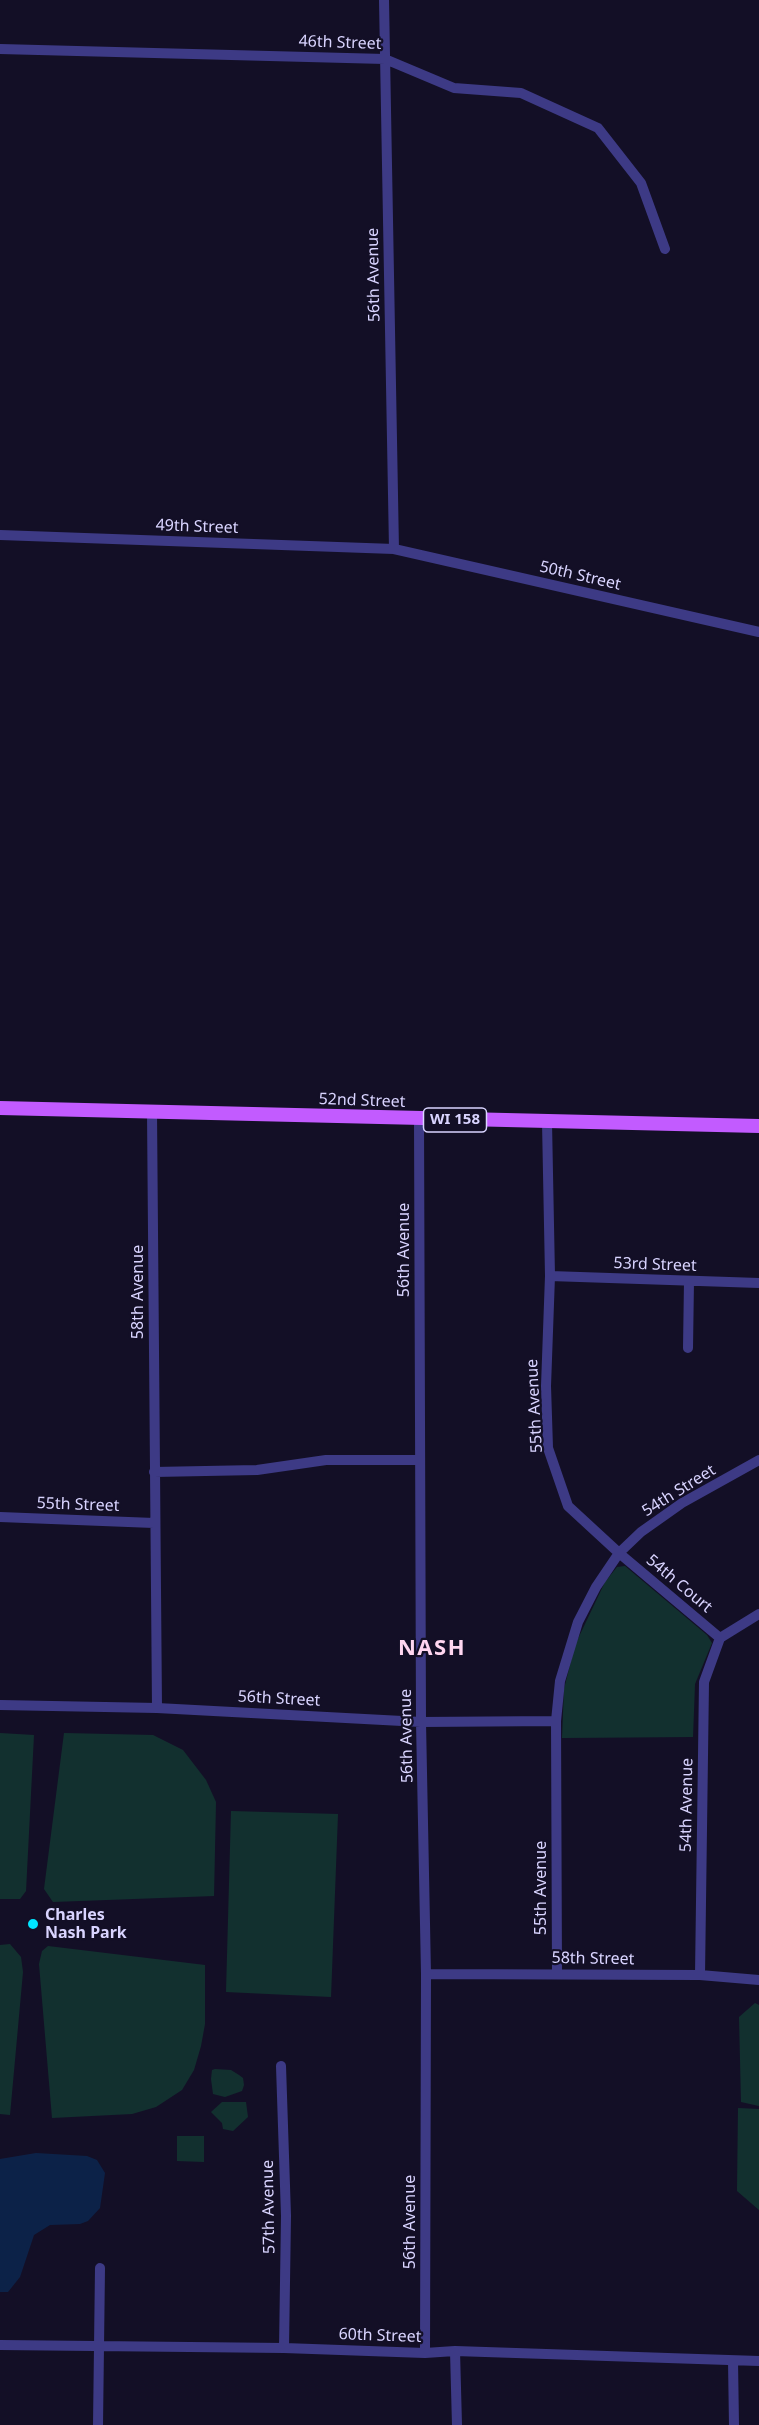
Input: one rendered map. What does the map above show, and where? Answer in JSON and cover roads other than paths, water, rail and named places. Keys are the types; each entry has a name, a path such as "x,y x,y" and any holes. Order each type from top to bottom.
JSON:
{"main road":[{"name":"52nd Street","path":"0,1108 759,1126"}],"street":[{"name":"56th Avenue","path":"384,0 394,549"},
{"name":"46th Street","path":"0,49 384,59 454,88 521,93 598,128 640,183 666,249"},
{"name":"49th Street","path":"0,535 394,549"},
{"name":"50th Street","path":"394,549 759,632"},
{"name":"58th Avenue","path":"152,1112 157,1708"},
{"name":"56th Avenue","path":"419,1119 421,1722 426,1974 425,2353"},
{"name":"55th Avenue","path":"548,1122 550,1276 546,1386 548,1448 568,1506 618,1553 596,1587 578,1622 560,1681 556,1721 556,1974"},
{"name":"53rd Street","path":"550,1276 759,1283"},
{"path":"688,1348 689,1281"},
{"path":"154,1472 257,1470 326,1460 420,1460"},
{"name":"54th Street","path":"618,1553 641,1532 682,1503 759,1460"},
{"name":"55th Street","path":"0,1517 154,1523"},
{"name":"54th Court","path":"618,1553 720,1638"},
{"path":"720,1638 759,1614"},
{"name":"54th Avenue","path":"700,1975 704,1682 720,1638"},
{"name":"56th Street","path":"0,1705 157,1708 421,1722 556,1721"},
{"name":"58th Street","path":"426,1974 700,1975 759,1980"},
{"name":"57th Avenue","path":"281,2066 286,2216 284,2348"},
{"path":"98,2425 100,2268"},
{"name":"60th Street","path":"0,2344 284,2348 425,2353 455,2351 759,2361"},
{"path":"455,2351 457,2425"},
{"path":"734,2361 734,2425"}],"water":[{"path":"36,2153 87,2156 97,2160 105,2173 100,2208 88,2221 80,2224 50,2225 34,2235 20,2277 8,2292 0,2292 0,2159"}],"place":[{"name":"Charles Nash Park","path":"33,1924"}],"district":[{"name":"NASH","path":"432,1649"}]}
